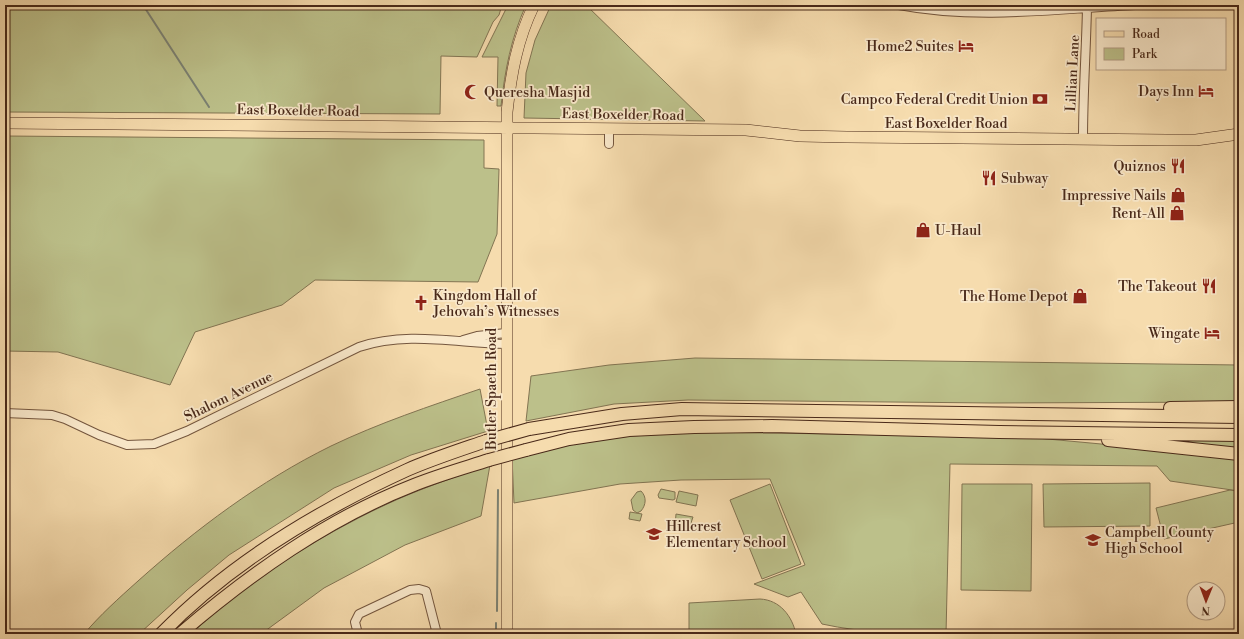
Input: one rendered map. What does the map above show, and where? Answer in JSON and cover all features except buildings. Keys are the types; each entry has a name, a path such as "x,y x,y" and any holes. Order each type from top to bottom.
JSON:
{"highway":[{"path":"948,413 1239,407"},
{"path":"161,634 180,614 248,558 324,511 408,470 486,441 529,429 622,414 682,409 1239,417"},
{"path":"180,634 225,596 288,551 356,512 414,485 489,460 569,439 629,430 772,426 999,432 1239,435"},
{"path":"999,432 1133,443 1239,454"}],"main road":[{"name":"Butler Spaeth Road","path":"507,634 506,127 514,58 524,28 534,5"},
{"name":"East Boxelder Road","path":"5,123 746,130 800,136 830,137 1196,140 1239,134"}],"street":[{"path":"899,5 935,10 985,13 1135,5"},
{"name":"Lillian Lane","path":"1083,139 1083,83 1087,48 1087,8"},
{"path":"609,129 609,144"},
{"name":"Shalom Avenue","path":"5,413 52,415 127,445 154,444 187,431 359,347 374,342 394,340 463,340 477,336 506,338"},
{"path":"358,634 355,622 359,614 410,590 419,589 426,591 437,634"}],"green space":[{"path":"5,5 502,5 499,15 493,22 477,57 441,56 440,114 5,112"},
{"path":"508,5 526,5 516,30 509,54 501,106 497,106 498,57 482,57"},
{"path":"551,5 586,5 705,121 524,118 526,73 535,40"},
{"path":"5,136 484,140 484,168 499,169 497,234 478,282 315,280 282,305 195,332 170,385 58,352 5,351"},
{"path":"695,358 1239,365 1239,402 992,403 688,400 614,404 526,421 531,376 609,365"},
{"path":"480,389 488,431 411,455 334,488 229,555 187,590 139,634 84,634 117,600 160,562 206,525 254,490 331,446 405,415"},
{"path":"703,432 1026,437 1230,456 1239,458 1239,491 1170,481 1157,466 950,464 946,634 884,632 822,624 801,592 788,597 754,584 805,565 770,479 681,480 620,484 514,503 512,457 570,444 631,436"},
{"path":"1239,439 1239,448 1158,440"},
{"path":"490,465 481,516 405,545 324,588 261,634 191,634 236,596 308,546 359,518 398,499"},
{"path":"1150,483 1150,526 1044,527 1043,484"},
{"path":"770,484 801,564 762,579 730,500"},
{"path":"962,484 1032,484 1031,591 961,590"},
{"path":"661,489 675,492 675,499 659,498 658,495"},
{"path":"1230,490 1236,491 1239,506 1239,522 1164,539 1156,508"},
{"path":"641,491 645,498 645,504 641,511 637,513 633,510 631,500 637,492"},
{"path":"679,491 698,495 696,506 676,502"},
{"path":"630,512 642,514 640,521 629,519"},
{"path":"676,514 693,517 689,529 675,526"},
{"path":"760,599 774,602 784,610 792,621 796,634 689,634 689,603"}],"waterway":[{"path":"143,5 209,107"},
{"path":"497,611 498,490"},
{"path":"496,623 496,634"}],"place":[{"name":"Home2 Suites","path":"966,46"},
{"name":"Days Inn","path":"1206,91"},
{"name":"Queresha Masjid","path":"472,92"},
{"name":"Campco Federal Credit Union","path":"1040,99"},
{"name":"Quiznos","path":"1178,166"},
{"name":"Subway","path":"989,178"},
{"name":"Impressive Nails","path":"1178,195"},
{"name":"Rent-All","path":"1177,213"},
{"name":"U-Haul","path":"923,230"},
{"name":"The Takeout","path":"1209,286"},
{"name":"The Home Depot","path":"1080,296"},
{"name":"Kingdom Hall of Jehovah’s Witnesses","path":"421,303"},
{"name":"Wingate","path":"1212,333"},
{"name":"Hillcrest Elementary School","path":"654,534"},
{"name":"Campbell County High School","path":"1093,540"}]}
